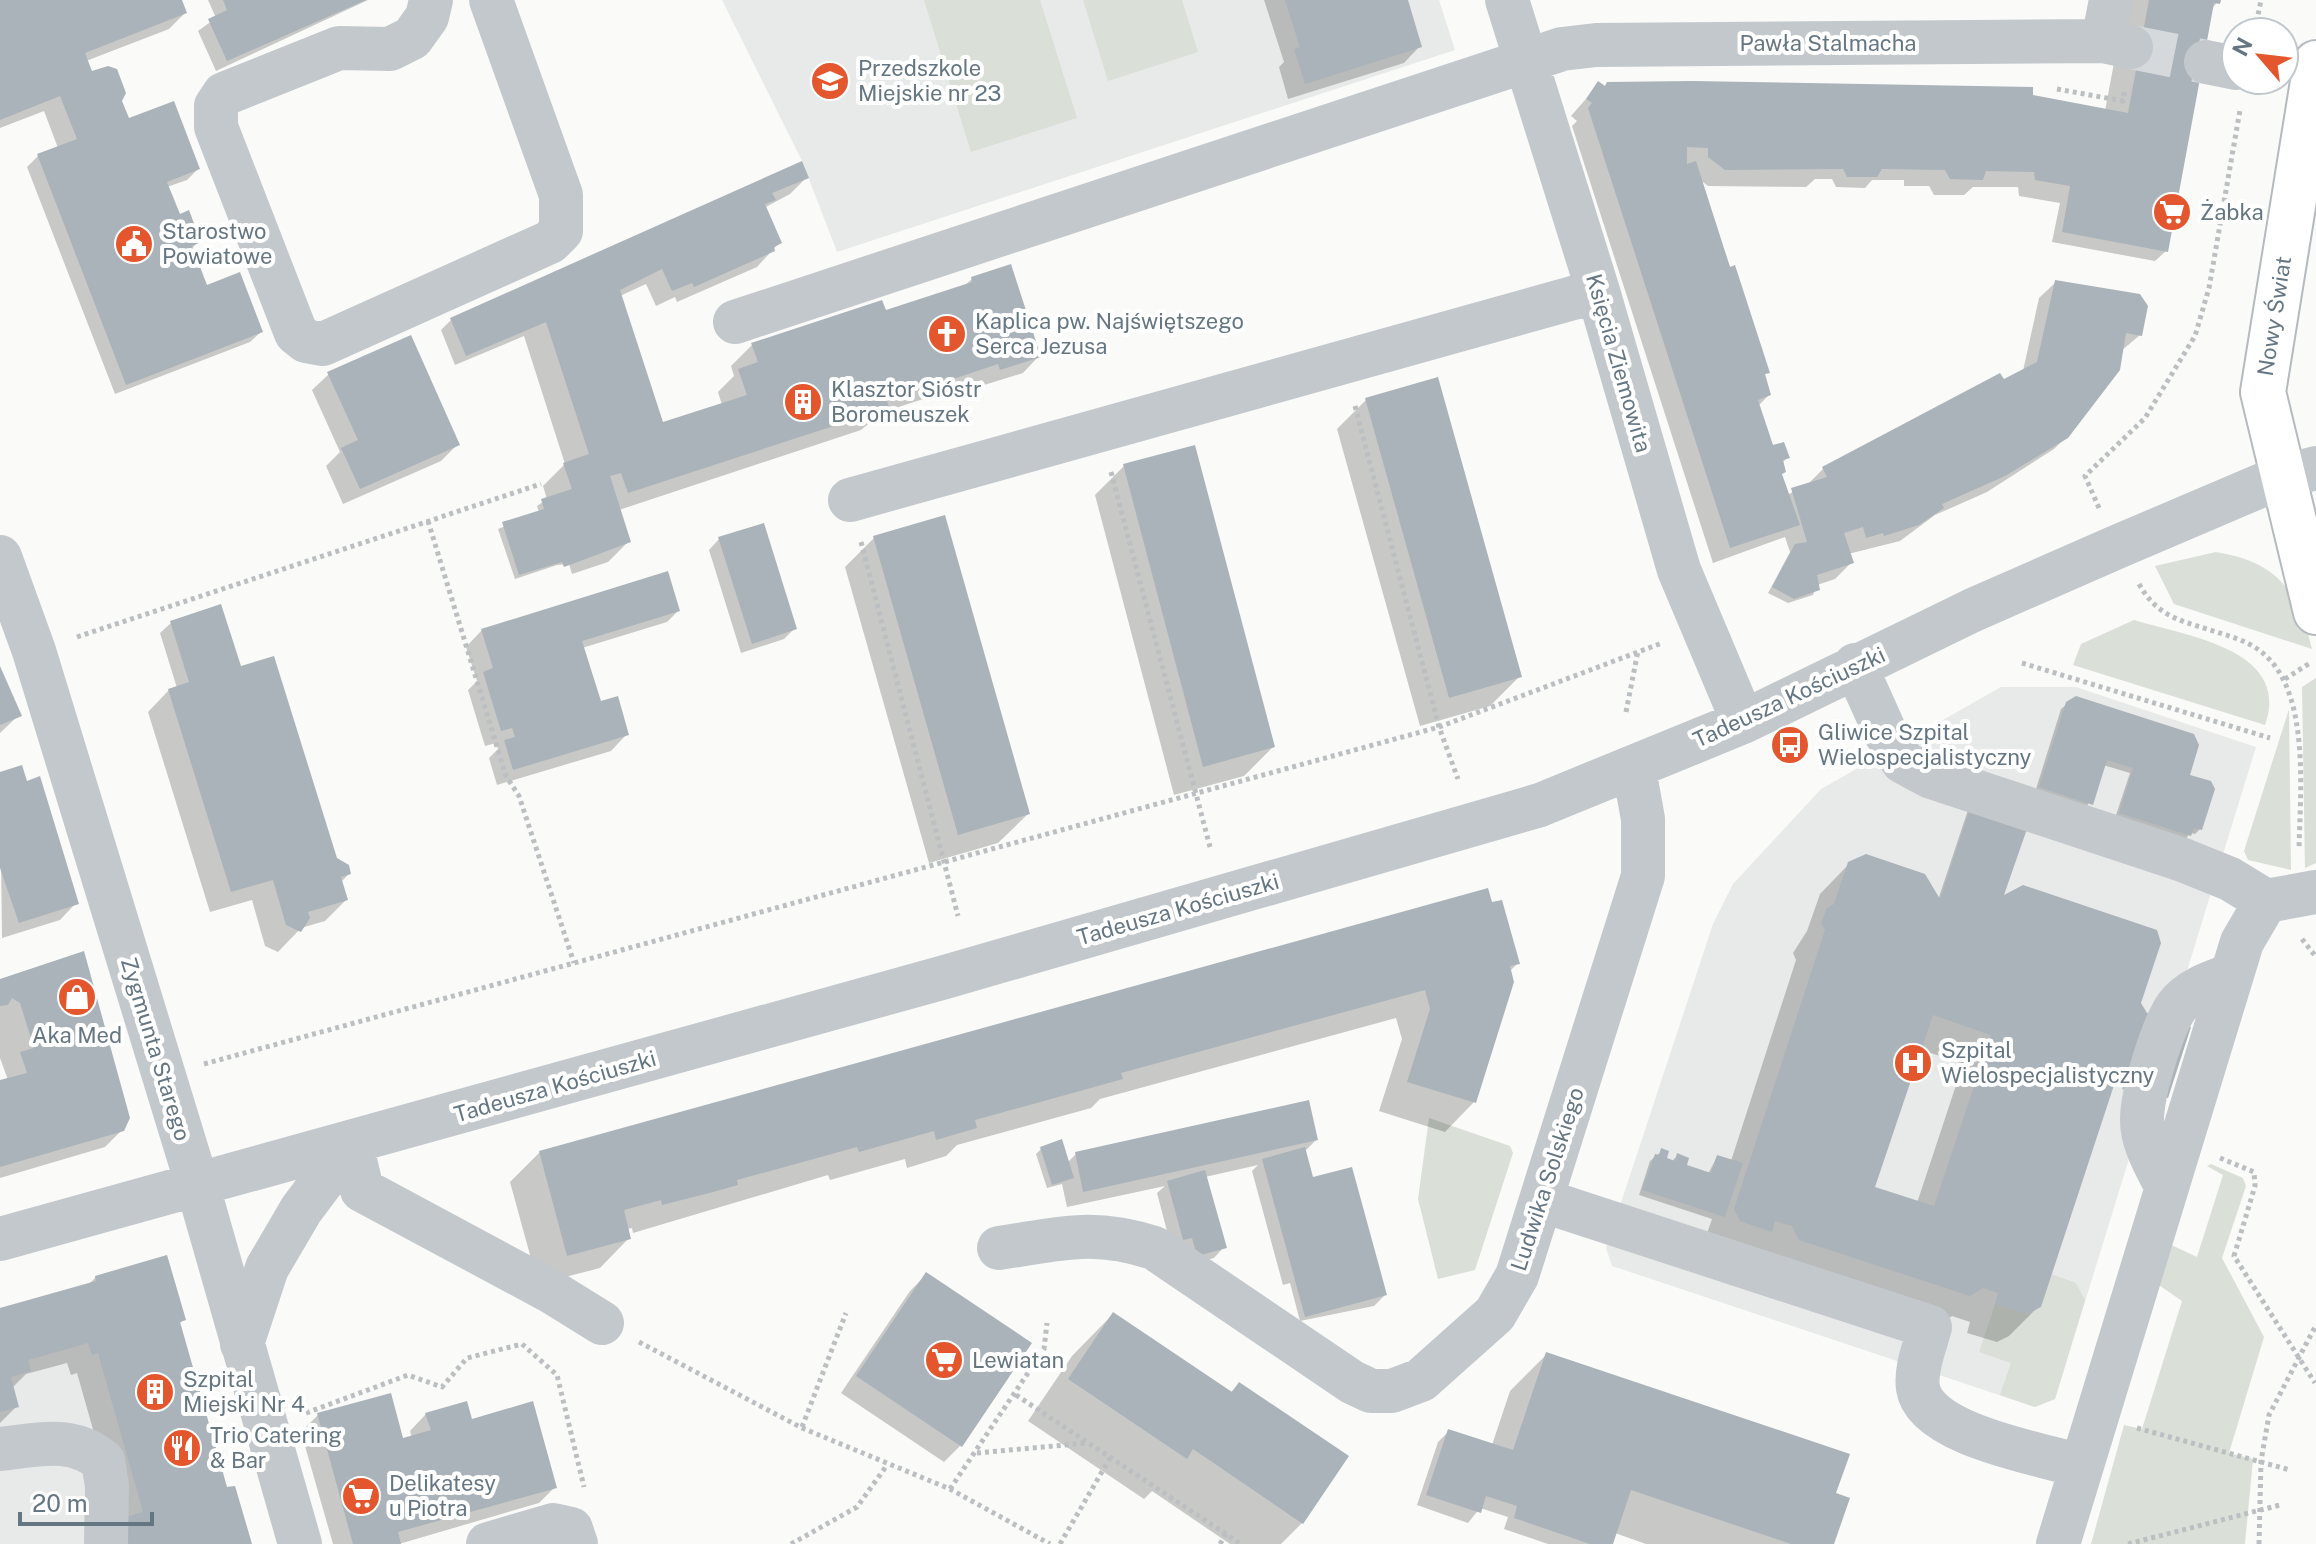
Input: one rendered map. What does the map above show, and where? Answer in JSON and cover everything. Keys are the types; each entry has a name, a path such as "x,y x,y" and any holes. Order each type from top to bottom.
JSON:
{"main road":[{"name":"Nowy Świat","path":"2304,74 2263,392 2299,473 2316,612"}],"street":[{"path":"431,0 427,17 412,38 390,49 339,48 224,94 216,106 216,127 296,333 306,341 323,344 550,242 561,231 561,195 491,0"},
{"name":"Księcia Ziemowita","path":"1507,0 1598,291 1679,570 1743,722"},
{"name":"Pawła Stalmacha","path":"735,322 1527,60 1596,45 2115,30"},
{"path":"850,500 1598,291"},
{"name":"Tadeusza Kościuszki","path":"0,1239 198,1187 1540,805 1743,722 1855,665 2299,473"},
{"name":"Zygmunta Starego","path":"0,557 34,651 198,1187 300,1544"},
{"path":"1855,665 1886,734 1903,762 1929,776 2183,860 2230,879 2293,896"},
{"name":"Ludwika Solskiego","path":"999,1248 1088,1234 1122,1238 1154,1248 1352,1382 1371,1391 1392,1391 1421,1380 1495,1314 1517,1276 1643,876 1643,819 1634,769"},
{"path":"2058,1544 2178,1141 2242,942 2293,896"},
{"path":"2165,1184 2148,1150 2142,1120 2145,1097 2178,1004 2200,987 2231,975"},
{"path":"351,1143 362,1190 552,1292 602,1323"},
{"path":"242,1344 267,1268 301,1210 351,1143"},
{"path":"1541,1200 1930,1327 1917,1387 1923,1404 1940,1422 2081,1466"},
{"path":"0,1449 65,1442 87,1448 103,1461 107,1486 106,1544"},
{"path":"488,1544 553,1525 571,1529 576,1544"}],"path":[{"path":"2086,483 2090,469 2145,418 2195,336 2209,288 2226,96"},
{"path":"1344,362 1439,727 1458,779"},
{"path":"1100,430 1210,847"},
{"path":"34,651 541,484"},
{"path":"850,500 958,916"},
{"path":"428,521 506,776 519,796 574,963"},
{"path":"2148,600 2162,614 2178,621 2242,640 2267,657 2285,679 2298,725 2293,896"},
{"path":"203,1064 1439,727 1667,641"},
{"path":"1626,712 1638,651"},
{"path":"2022,663 2270,738"},
{"path":"2285,679 2310,663"},
{"path":"2178,1141 2254,1172 2255,1186 2235,1244 2234,1256 2315,1383"},
{"path":"802,1428 846,1313"},
{"path":"602,1323 802,1428 950,1489 1050,1544"},
{"path":"950,1489 1044,1349 1047,1323"},
{"path":"2259,1544 2261,1461 2269,1415 2316,1325"},
{"path":"305,1413 408,1375 442,1387 467,1358 522,1344 557,1375 586,1492"},
{"path":"1016,1395 1241,1544"},
{"path":"2124,1425 2290,1470"},
{"path":"976,1453 1088,1443"},
{"path":"1060,1544 1110,1458"},
{"path":"791,1544 857,1507 887,1465"},
{"path":"2128,1544 2259,1507 2280,1505"},
{"path":"1220,1544 1226,1534"}],"shaded area":[{"path":"722,0 1439,0 1455,50 837,252 802,161"},
{"path":"924,0 1040,0 1077,118 971,152"},
{"path":"1083,0 1182,0 1198,52 1108,81"},
{"path":"2216,552 2255,563 2282,582 2300,611 2312,649 2174,604 2155,566"},
{"path":"2134,620 2205,640 2249,663 2263,679 2269,699 2265,725 2073,665 2081,644"},
{"path":"2316,678 2316,863 2305,868 2302,687"},
{"name":"Szpital Wielospecjalistyczny","path":"2001,687 2076,687 2256,747 2055,1399 2035,1407 1612,1266 1606,1248 1713,924 1733,884 1821,789"},
{"path":"2289,709 2291,870 2248,860 2244,851"},
{"path":"1429,1118 1510,1146 1513,1153 1475,1270 1438,1279 1418,1199"},
{"path":"2211,1164 2243,1178 2246,1186 2222,1258 2264,1337 2229,1453 2253,1459 2245,1544 2091,1544 2124,1425 2142,1429 2182,1301 2153,1281 2165,1242 2197,1257 2223,1175 2207,1166"},
{"name":"Szpital Miejski Nr 4","path":"167,1255 186,1320 180,1322 227,1487 235,1486 252,1544 0,1544 0,1308 96,1281 95,1276"},
{"path":"2051,1274 2076,1283 2085,1300 2055,1399 2035,1407 2000,1395 2011,1363 1979,1352 1995,1304 2028,1314 2041,1307"}],"building":[{"name":"Starostwo Powiatowe","path":"0,0 182,0 187,13 85,53 92,71 108,66 117,69 126,93 122,101 129,118 174,101 200,169 167,182 180,214 189,210 201,242 192,246 207,285 240,272 263,332 126,385 37,154 77,139 60,96 0,120"},
{"path":"223,0 366,0 227,61 208,19 227,10"},
{"path":"1285,0 1408,0 1422,47 1305,84 1294,49 1300,47"},
{"path":"2149,0 2221,0 2220,4 2214,3 2168,252 2062,232 2070,186 2035,180 2034,172 1986,171 1983,180 1950,179 1945,170 1882,169 1877,177 1847,177 1843,169 1725,170 1708,157 1708,148 1687,147 1687,164 1696,161 1730,267 1735,265 1770,373 1765,374 1771,395 1758,400 1773,445 1784,442 1790,458 1783,460 1786,472 1782,474 1800,525 1730,548 1588,108 1592,103 1586,99 1598,81 1605,86 1607,82 1692,81 2033,87 2033,95 2128,113"},
{"path":"802,161 809,178 772,193 776,200 765,204 782,243 774,247 775,251 694,287 692,283 672,291 662,269 620,290 663,422 747,395 738,369 758,362 751,343 882,300 886,310 972,282 971,277 1011,264 1041,357 1000,370 998,364 887,401 889,408 628,493 621,473 610,476 631,542 564,567 562,562 519,575 502,522 544,509 541,499 572,489 563,463 589,454 546,322 466,356 450,318"},
{"path":"2055,280 2140,294 2148,306 2142,336 2126,333 2120,370 2068,438 2005,476 1942,504 1944,508 1919,525 1866,538 1863,527 1844,533 1854,563 1817,575 1820,590 1794,599 1772,587 1795,544 1807,542 1791,488 1827,477 1822,467 2000,373 2004,379 2037,362"},
{"path":"411,335 460,445 360,489 341,448 358,440 327,372"},
{"path":"1438,377 1522,677 1449,698 1365,398"},
{"path":"1195,445 1275,747 1203,767 1123,464"},
{"path":"945,515 1030,814 958,835 873,536"},
{"path":"764,523 797,629 752,644 718,537"},
{"path":"668,571 680,611 582,641 601,701 618,696 629,735 513,770 504,740 515,737 512,728 501,731 483,672 493,668 481,629"},
{"path":"221,604 241,666 274,656 337,858 349,865 351,874 341,877 348,900 308,912 310,918 301,932 286,925 273,880 231,892 168,689 189,682 170,621"},
{"path":"0,666 22,716 0,725"},
{"path":"2076,696 2194,734 2199,745 2190,775 2211,781 2215,789 2202,830 2194,828 2191,836 2119,813 2133,768 2107,760 2093,805 2039,787 2066,702"},
{"path":"22,765 27,781 40,776 79,904 19,923 0,868 0,772"},
{"path":"1979,781 2037,800 2004,895 2023,885 2157,930 2161,943 2141,1003 2147,1013 2191,1027 2168,1098 2126,1084 2129,1076 2118,1073 2041,1307 2028,1314 1995,1304 1998,1293 1983,1288 1970,1296 1799,1240 1792,1226 1775,1221 1772,1232 1740,1221 1734,1209 1825,930 1821,923 1827,908 1834,904 1848,862 1866,854 1925,874 1940,899","holes":["1933,1015 1991,1035 1934,1206 1875,1187"]},
{"path":"1488,888 1492,902 1502,900 1520,964 1510,966 1514,982 1476,1103 1407,1082 1430,1009 1425,990 1121,1073 1123,1079 975,1120 977,1128 936,1140 934,1131 859,1152 857,1147 737,1180 738,1185 713,1192 662,1205 661,1200 624,1210 631,1239 567,1256 539,1151"},
{"path":"84,951 130,1118 124,1131 0,1167 0,1080 27,1073 20,1052 34,1048 20,1003 12,998 8,1005 0,1006 0,979"},
{"path":"1309,1100 1318,1140 1083,1192 1075,1152"},
{"path":"1062,1139 1074,1178 1052,1185 1040,1147"},
{"path":"1305,1147 1313,1177 1352,1167 1387,1295 1305,1317 1262,1159"},
{"path":"1661,1148 1669,1151 1667,1158 1675,1161 1677,1153 1689,1158 1687,1165 1711,1173 1717,1155 1743,1163 1725,1217 1642,1190 1655,1154 1659,1155"},
{"path":"1205,1170 1227,1248 1197,1256 1192,1238 1183,1240 1167,1181"},
{"name":"Szpital Miejski Nr 4","path":"167,1255 186,1320 180,1322 227,1487 235,1486 252,1544 113,1544 107,1523 143,1512 98,1353 92,1355 88,1343 28,1360 31,1371 11,1377 19,1407 0,1412 0,1308 96,1281 95,1276"},
{"name":"Lewiatan","path":"926,1272 1032,1343 962,1447 856,1376"},
{"path":"1113,1312 1232,1392 1239,1382 1349,1456 1303,1524 1193,1449 1187,1459 1068,1379"},
{"path":"1546,1352 1850,1454 1836,1493 1850,1498 1834,1544 1791,1544 1631,1490 1613,1544 1590,1544 1514,1518 1517,1506 1486,1496 1481,1513 1426,1495 1448,1429 1513,1450"},
{"path":"391,1393 403,1438 431,1430 425,1413 467,1401 472,1419 533,1401 557,1488 398,1532 401,1544 353,1544 317,1413"}],"tunnel":[{"path":"2131,47 2206,62"}],"place":[{"name":"Przedszkole Miejskie nr 23","path":"830,81"},
{"name":"Żabka","path":"2172,212"},
{"name":"Starostwo Powiatowe","path":"134,244"},
{"name":"Kaplica pw. Najświętszego Serca Jezusa","path":"947,334"},
{"name":"Klasztor Sióstr Boromeuszek","path":"803,402"},
{"name":"Gliwice Szpital Wielospecjalistyczny","path":"1790,745"},
{"name":"Aka Med","path":"77,997"},
{"name":"Szpital Wielospecjalistyczny","path":"1913,1063"},
{"name":"Lewiatan","path":"944,1360"},
{"name":"Szpital Miejski Nr 4","path":"155,1392"},
{"name":"Trio Catering & Bar","path":"182,1448"},
{"name":"Delikatesy u Piotra","path":"361,1496"}]}
